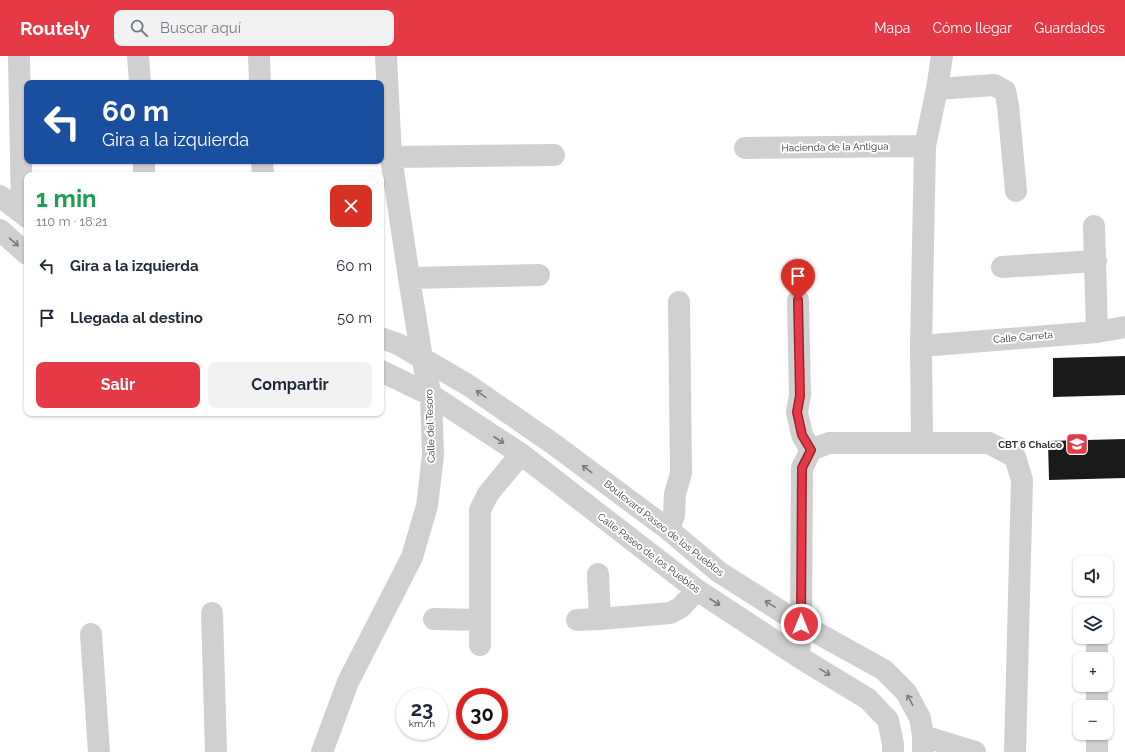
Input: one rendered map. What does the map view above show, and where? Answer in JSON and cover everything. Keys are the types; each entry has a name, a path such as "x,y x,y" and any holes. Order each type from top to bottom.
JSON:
{"street":[{"path":"19,56 24,188"},
{"path":"138,56 140,80"},
{"path":"260,56 260,80"},
{"name":"Calle del Tesoro","path":"322,752 348,682 412,557 427,506 433,455 431,395 422,358 392,157 386,56"},
{"path":"922,443 921,346 925,146 937,89 942,56"},
{"path":"937,89 994,85 1005,91 1008,104 1016,191"},
{"name":"Hacienda de la Antigua","path":"744,148 925,146"},
{"path":"392,157 554,155"},
{"path":"0,196 24,213"},
{"path":"1094,226 1096,261 1096,332"},
{"path":"0,230 24,251"},
{"path":"1002,267 1096,261"},
{"path":"409,278 540,275"},
{"path":"798,300 800,396 797,412 802,435 811,450"},
{"path":"669,530 674,515 675,494 681,473 679,302"},
{"name":"Calle Carreta","path":"921,346 1096,332 1125,327"},
{"name":"Boulevard Paseo de los Pueblos","path":"384,339 398,344 468,385 526,425 669,530 719,572 801,624 884,670 906,692 920,718 923,744"},
{"name":"Calle Paseo de los Pueblos","path":"384,372 431,395 521,454 698,590 868,699 888,720 893,744 893,752"},
{"path":"799,656 801,624 802,468 811,450 828,443 989,443 1015,456 1022,480 1015,752"},
{"path":"480,645 480,510 488,494 521,454"},
{"path":"598,574 600,619"},
{"path":"577,620 670,613 680,608 698,590"},
{"path":"212,613 216,752"},
{"path":"434,619 480,620"},
{"path":"91,634 99,752"},
{"path":"1097,740 1098,752"},
{"path":"923,744 975,752"}],"building":[{"path":"1125,356 1125,395 1053,397 1053,358"},
{"path":"1125,439 1125,478 1049,480 1048,441"}],"place":[{"name":"CBT 6 Chalco","path":"1077,444"}],"route":[{"path":"798,300 800,396 797,412 802,435 811,450 802,468 801,624"}]}
